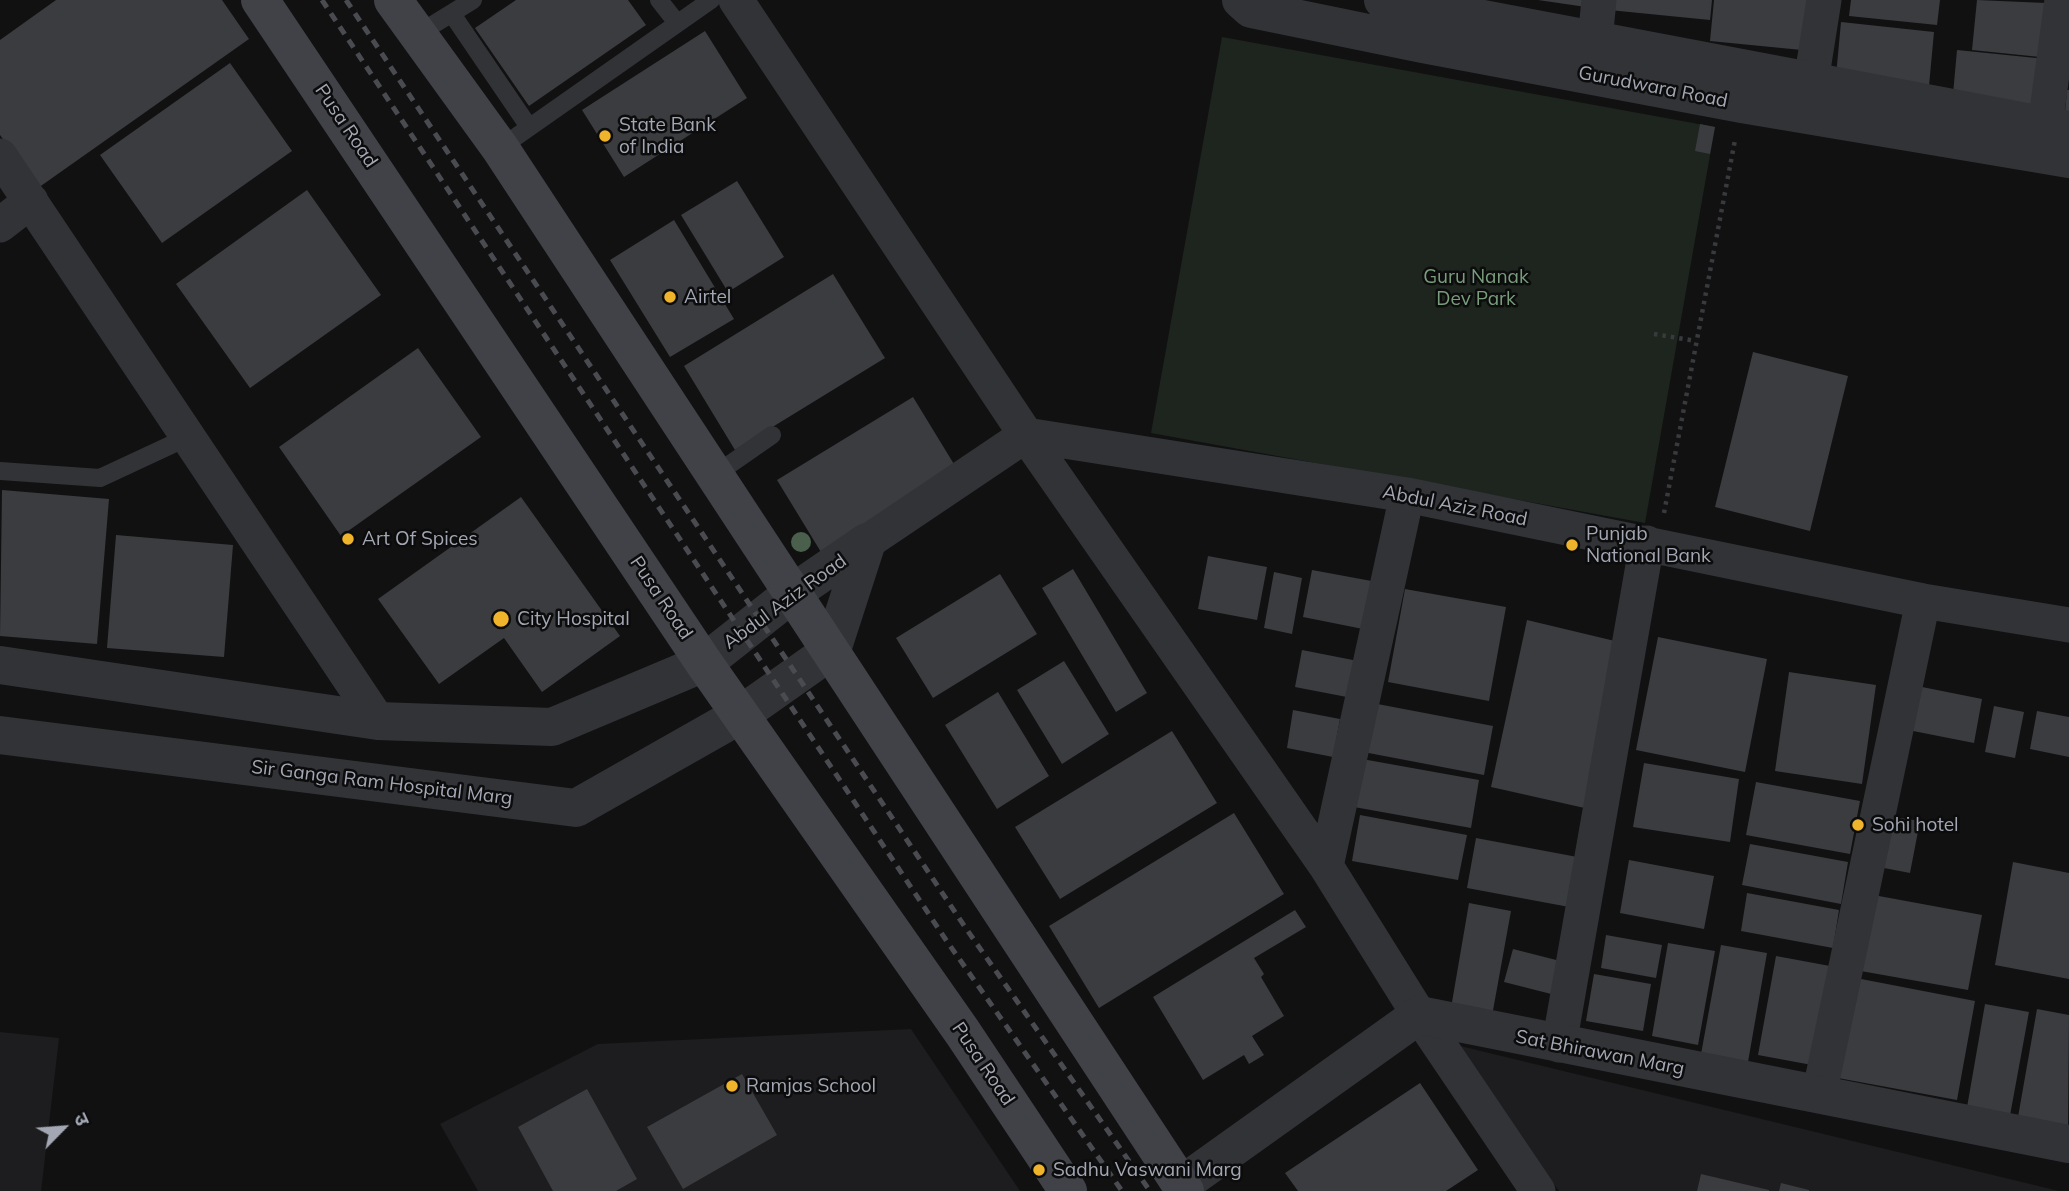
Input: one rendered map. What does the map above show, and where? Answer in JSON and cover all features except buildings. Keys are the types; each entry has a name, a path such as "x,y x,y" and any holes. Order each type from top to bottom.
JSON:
{"main road":[{"name":"Pusa Road","path":"260,0 704,663 963,1033 1068,1191"},
{"path":"393,0 418,34 514,137 716,474 1183,1188"}],"street":[{"path":"736,0 1026,435 1326,866 1419,1016 1538,1191"},
{"name":"Gurudwara Road","path":"1241,0 1251,9 1342,13 1742,104 2069,159"},
{"name":"Gurudwara Road","path":"1383,0 2057,128"},
{"path":"1595,40 1599,0"},
{"path":"1811,82 1824,0"},
{"path":"2057,128 2062,0"},
{"path":"0,156 378,721"},
{"path":"0,225 31,201"},
{"name":"Abdul Aziz Road","path":"704,663 794,592 1026,435 1407,495 1923,601 2069,625"},
{"path":"1326,866 1407,495"},
{"name":"Abdul Aziz Road","path":"832,650 867,542"},
{"path":"1559,1045 1652,545"},
{"path":"1819,1095 1923,601"},
{"path":"740,715 832,650"},
{"path":"0,666 378,721 552,727 704,663"},
{"name":"Sir Ganga Ram Hospital Marg","path":"0,735 576,808 740,715"},
{"path":"1183,1188 1419,1016"},
{"name":"Sat Bhirawan Marg","path":"1419,1016 2069,1144"}],"lane":[{"path":"418,34 473,0"},
{"path":"659,0 677,23"},
{"path":"452,13 514,137 711,0"},
{"path":"716,474 772,435"},
{"path":"0,471 100,478 188,437"}],"path":[{"path":"1652,545 1696,341 1742,104"},
{"path":"1654,334 1696,341"}],"shaded area":[{"name":"Ramjas School","path":"911,1029 1020,1191 478,1191 440,1124 598,1044"},
{"path":"0,1032 59,1038 41,1191 0,1191"},
{"path":"1452,1044 2059,1191 1559,1191"}],"green space":[{"name":"Guru Nanak Dev Park","path":"1222,37 1715,127 1645,523 1151,433"}],"railway":[{"path":"322,0 946,940 1122,1191"},
{"path":"346,0 965,927 1150,1191"}],"place":[{"name":"State Bank of India","path":"605,136"},
{"name":"Airtel","path":"670,297"},
{"name":"Art Of Spices","path":"348,539"},
{"name":"Punjab National Bank","path":"1572,545"},
{"name":"City Hospital","path":"501,619"},
{"name":"Sohi hotel","path":"1858,825"},
{"name":"Ramjas School","path":"732,1086"},
{"name":"Sadhu Vaswani Marg","path":"1039,1170"}]}
